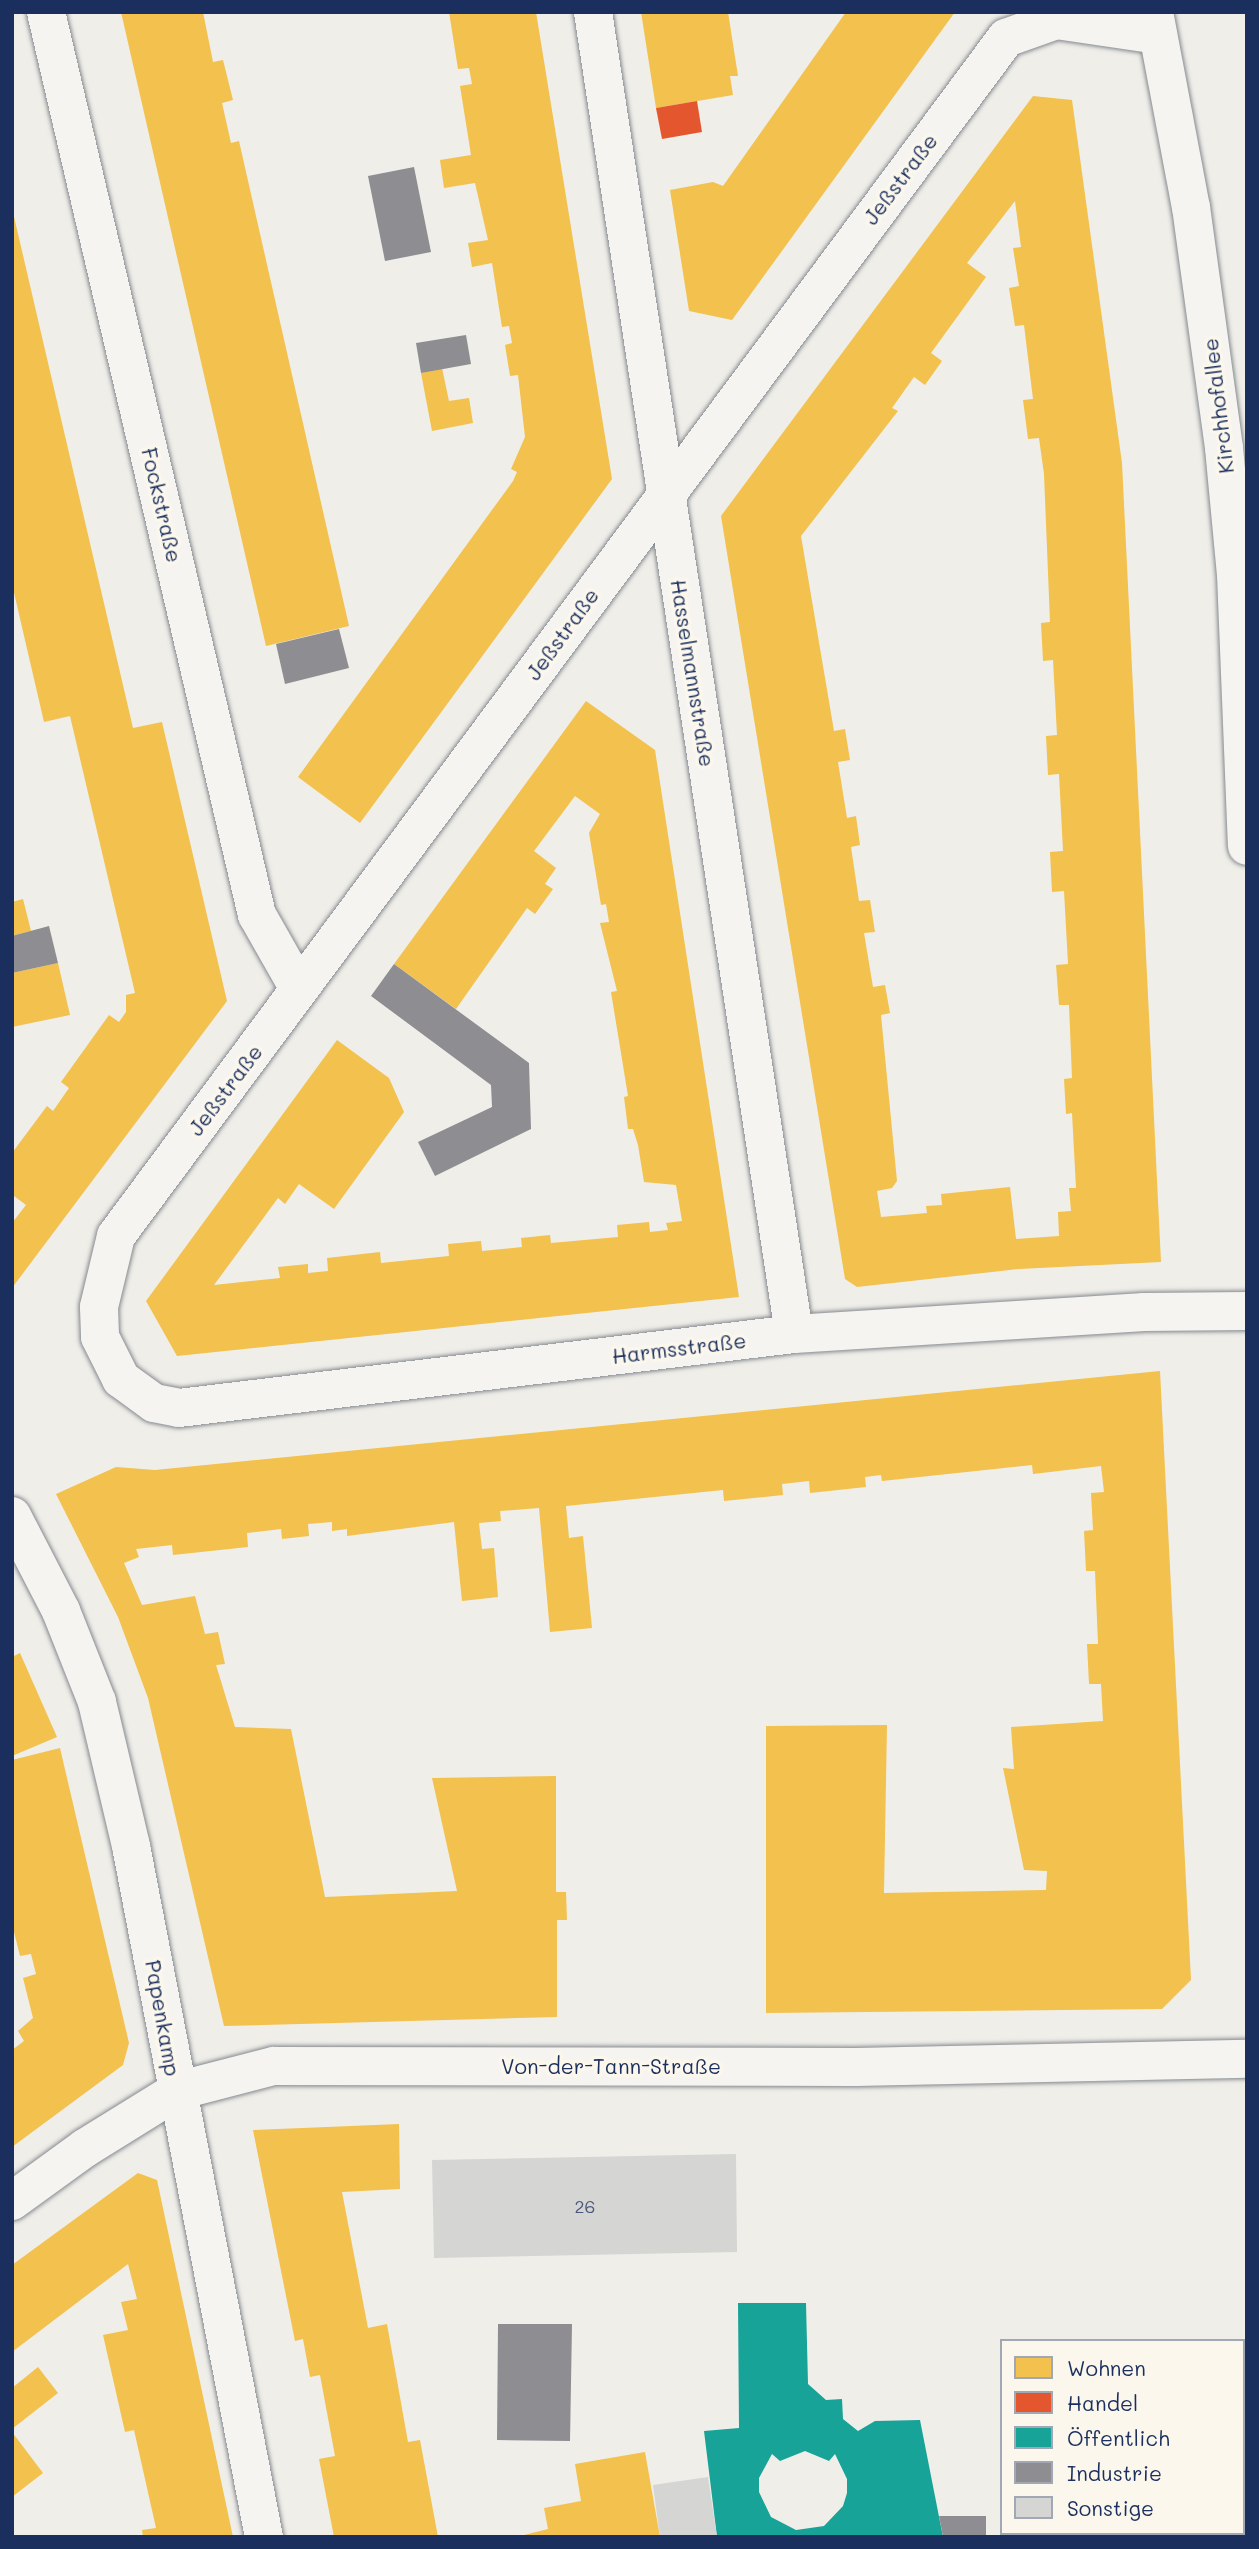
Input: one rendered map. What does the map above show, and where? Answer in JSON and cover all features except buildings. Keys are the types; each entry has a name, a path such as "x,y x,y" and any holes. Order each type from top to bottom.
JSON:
{"street":[{"name":"Fockstraße","path":"46,12 257,915 299,989"},
{"name":"Hasselmannstraße","path":"593,12 794,1334"},
{"name":"Jeßstraße","path":"121,1379 100,1337 99,1317 116,1236 1006,38 1056,20 1156,24"},
{"name":"Kirchhofallee","path":"1156,24 1191,207 1224,448 1236,574 1247,846"},
{"name":"Harmsstraße","path":"121,1379 153,1403 179,1408 794,1334 1144,1312 1247,1311"},
{"name":"Papenkamp","path":"12,1516 61,1611 97,1702 131,1846 264,2537"},
{"name":"Von-der-Tann-Straße","path":"12,2201 85,2148 177,2091 274,2066 856,2067 1247,2059"}]}
